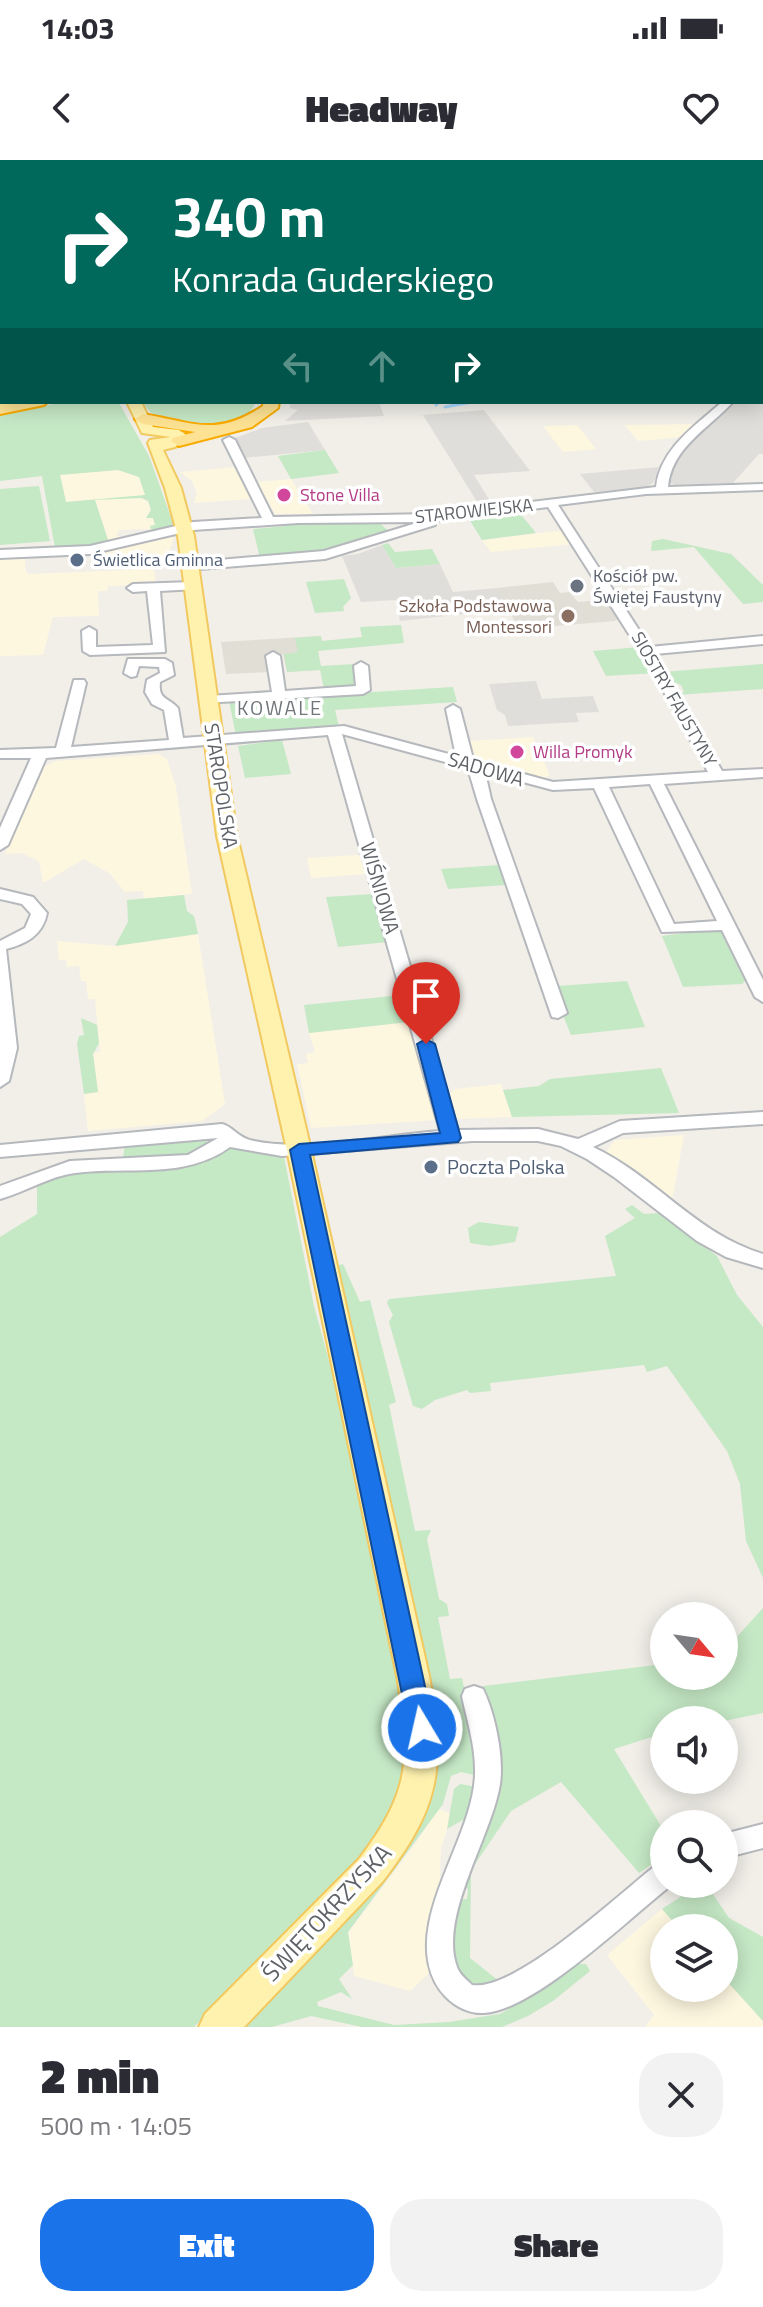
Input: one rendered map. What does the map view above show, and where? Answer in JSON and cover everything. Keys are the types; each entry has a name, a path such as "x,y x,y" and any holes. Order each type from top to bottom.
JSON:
{"highway":[{"path":"179,438 249,417 259,410 260,404"},
{"path":"179,438 256,420 271,404"},
{"path":"143,419 206,429"}],"main road":[{"name":"STAROPOLSKA","path":"135,404 147,430 158,439 156,450 173,488 185,527 227,836 296,1140"},
{"path":"158,439 179,438"},
{"name":"ŚWIĘTOKRZYSKA","path":"218,2027 392,1845 413,1808 423,1760 422,1728 413,1676 296,1140"}],"street":[{"path":"662,489 665,472 674,454 726,404"},
{"path":"229,440 269,520"},
{"name":"STAROWIEJSKA","path":"0,554 90,550 185,527 269,520 431,518 662,489 763,487"},
{"name":"SIOSTRY FAUSTYNY","path":"551,503 646,651 715,766 717,775"},
{"path":"200,565 325,555 428,525 431,518"},
{"path":"133,588 193,586"},
{"path":"89,631 90,651 160,649 153,588"},
{"path":"646,651 763,640"},
{"path":"273,656 279,695"},
{"path":"131,673 133,662 165,663 167,675 154,680 152,692 157,701 171,708 177,744"},
{"path":"208,700 363,690 361,666"},
{"path":"63,753 70,724 68,717 79,683"},
{"path":"453,709 465,755 458,761"},
{"name":"SADOWA","path":"0,754 63,753 334,730 358,733 553,786 763,773"},
{"name":"WIŚNIOWA","path":"334,730 420,1020 451,1138"},
{"path":"0,845 40,754"},
{"path":"481,768 476,772 484,799 558,1013"},
{"path":"655,780 726,925 759,980 763,997"},
{"path":"600,784 668,929 726,925"},
{"path":"0,894 27,900 39,913 39,922 33,931 22,938 0,946"},
{"path":"0,953 8,1048 0,1081"},
{"path":"579,1146 620,1127 763,1118"},
{"path":"0,1151 222,1130 228,1139 243,1145 296,1140 536,1135 560,1138 579,1146 716,1244 763,1261"},
{"path":"0,1193 70,1167 190,1161 206,1155 228,1139"},
{"path":"474,1696 489,1772 485,1799 446,1905 441,1940 442,1959 449,1983 454,1989 480,2000 501,1996 561,1958 650,1886"},
{"path":"738,1842 763,1836"}],"shaded area":[{"path":"290,404 380,404 384,416 285,421 298,410 290,408"},
{"path":"732,404 763,404 763,454 759,454 733,483 675,485 667,481 679,453"},
{"path":"484,410 530,471 474,475 493,506 481,508 423,415"},
{"path":"308,422 325,450 244,458 235,438 262,428"},
{"path":"698,424 684,437 638,441 624,425"},
{"path":"577,425 596,449 563,452 543,426"},
{"path":"235,467 251,494 250,499 194,503 197,493 192,481 180,472"},
{"path":"659,467 654,482 646,487 594,492 580,474"},
{"path":"118,470 139,477 146,495 138,497 149,502 151,512 147,518 153,518 155,525 150,526 151,529 120,530 116,535 127,539 109,543 95,500 66,502 60,474"},
{"path":"291,479 313,514 275,514 257,482"},
{"path":"565,530 574,544 491,552 482,540"},
{"path":"175,535 170,549 177,563 96,565 97,554"},
{"path":"382,545 396,568 440,564 453,592 497,588 511,609 400,621 396,600 361,602 342,556"},
{"path":"25,556 28,574 154,569 156,585 108,586 107,591 98,591 99,616 53,617 43,655 0,656 0,557"},
{"path":"553,582 560,593 569,592 578,602 609,599 620,617 615,621 519,629 497,588"},
{"path":"320,636 324,650 318,651 321,670 287,672 283,654 268,656 271,672 226,674 221,642"},
{"path":"536,681 542,699 593,696 599,712 576,713 579,722 508,726 505,715 497,710 489,684"},
{"path":"533,737 550,775 542,779 472,761 468,741"},
{"path":"158,754 167,759 176,787 192,894 144,899 143,891 125,892 109,873 84,859 43,883 39,861 21,853 5,854 43,767 56,761"},
{"path":"357,855 364,858 368,874 311,878 307,858"},
{"path":"198,934 225,1104 202,1121 88,1131 84,1094 98,1092 93,1053 100,1052 95,999 88,999 86,981 81,981 79,966 67,967 66,960 59,960 57,941 115,946"},
{"path":"409,1022 437,1120 311,1128 297,1064 308,1063 306,1054 315,1052 309,1033"},
{"path":"501,1084 512,1117 456,1119 449,1094 455,1089"},
{"path":"684,1135 672,1201 606,1152 615,1140"},
{"path":"438,1809 452,1814 441,1849 436,1967 410,1991 354,1976 348,1933"},
{"path":"650,1919 650,2002 738,2002 738,1993 763,2021 763,2027 645,2027 654,2015 607,1955"}],"green space":[{"path":"54,404 120,404 149,456 174,526 156,531 151,529 150,526 155,525 153,518 146,518 151,510 148,501 142,498 95,500 109,543 55,548 42,476 0,481 0,413","holes":["118,470 139,477 145,495 66,502 60,475"]},
{"path":"144,404 254,404 238,419 210,426 166,421 150,412"},
{"path":"325,450 339,473 291,479 278,456"},
{"path":"39,486 50,541 0,545 0,489"},
{"path":"518,511 536,533 482,540 469,519"},
{"path":"377,521 391,533 310,554 260,558 253,529 286,526 286,523"},
{"path":"663,539 731,554 763,585 763,602 743,604 694,547 651,551 652,541"},
{"path":"388,543 395,552 432,549 440,564 396,568 382,545"},
{"path":"344,579 351,598 343,607 344,611 315,613 306,582"},
{"path":"401,625 404,643 318,651 321,666 355,664 359,683 352,688 324,689 320,670 287,672 284,654 298,652 295,638 321,636 322,641 362,637 360,627"},
{"path":"640,647 656,673 606,676 593,651"},
{"path":"763,664 763,689 676,695 684,692 681,685 667,680 663,672"},
{"path":"453,687 457,702 335,710 339,727 236,736 229,701"},
{"path":"282,740 291,774 245,778 238,746"},
{"path":"499,865 505,885 448,889 441,869"},
{"path":"374,894 388,942 338,947 326,897"},
{"path":"184,895 187,911 194,916 198,934 115,946 128,922 127,900"},
{"path":"715,929 721,932 745,981 742,984 683,987 662,936"},
{"path":"627,981 645,1027 571,1035 562,1013 557,986"},
{"path":"402,995 409,1022 309,1033 304,1005"},
{"path":"81,1018 97,1025 99,1043 93,1054 98,1092 84,1094 77,1044 79,1036 84,1035"},
{"path":"661,1068 679,1113 512,1117 503,1090 539,1086 550,1079"},
{"path":"204,1138 209,1144 193,1156 123,1159 125,1144"},
{"path":"228,1147 284,1157 314,1306 338,1394 404,1703 402,1787 390,1817 372,1844 194,2027 0,2027 0,1237 37,1214 37,1182 85,1170 189,1166"},
{"path":"632,1205 644,1214 660,1213 717,1256 737,1295 763,1327 763,1578 746,1541 740,1484 727,1451 667,1366 647,1372 644,1365 490,1383 491,1391 470,1393 467,1390 435,1400 422,1409 413,1406 389,1322 393,1315 387,1303 389,1299 616,1276 605,1236 635,1218 625,1209"},
{"path":"479,1222 519,1227 515,1242 490,1246 470,1243 468,1228"},
{"path":"343,1264 360,1302 370,1300 396,1402 389,1405 415,1531 431,1530 427,1539 439,1599 447,1604 449,1616 438,1617 450,1679 462,1678 482,1777 461,1772 451,1776 443,1804 348,1932 353,1965 339,1979 352,1999 341,1992 317,2002 318,2006 394,2025 449,2022 500,2014 556,1980 572,1964 586,1964 590,1971 553,2001 502,2027 362,2027 311,2016 272,2027 233,2027 426,1809 333,1267"},
{"path":"763,1608 763,1713 738,1718 738,1706 650,1706 650,1737 614,1749 651,1810 650,1866 639,1873 561,1782 511,1811 471,1870 470,1958 499,1981 514,1972 513,1980 472,1990 452,1964 452,1934 457,1899 467,1899 468,1890 463,1883 485,1694 483,1686 650,1666 650,1690 738,1690 738,1636"},
{"path":"460,1784 477,1787 468,1817 447,1829 454,1789"},
{"path":"679,1898 715,1898 726,1914 666,1914 662,1909"},
{"path":"738,1923 763,1937 763,2021 738,1993"}],"waterway":[{"path":"445,407 461,404"}],"place":[{"name":"Stone Villa","path":"284,495"},
{"name":"Świetlica Gminna","path":"77,560"},
{"name":"Kościół pw. Świętej Faustyny","path":"577,586"},
{"name":"Szkoła Podstawowa Montessori","path":"568,616"},
{"name":"Willa Promyk","path":"517,752"},
{"name":"Poczta Polska","path":"431,1167"}],"district":[{"name":"KOWALE","path":"280,708"}],"route":[{"path":"422,1728 299,1150 451,1138 426,1044"}]}
